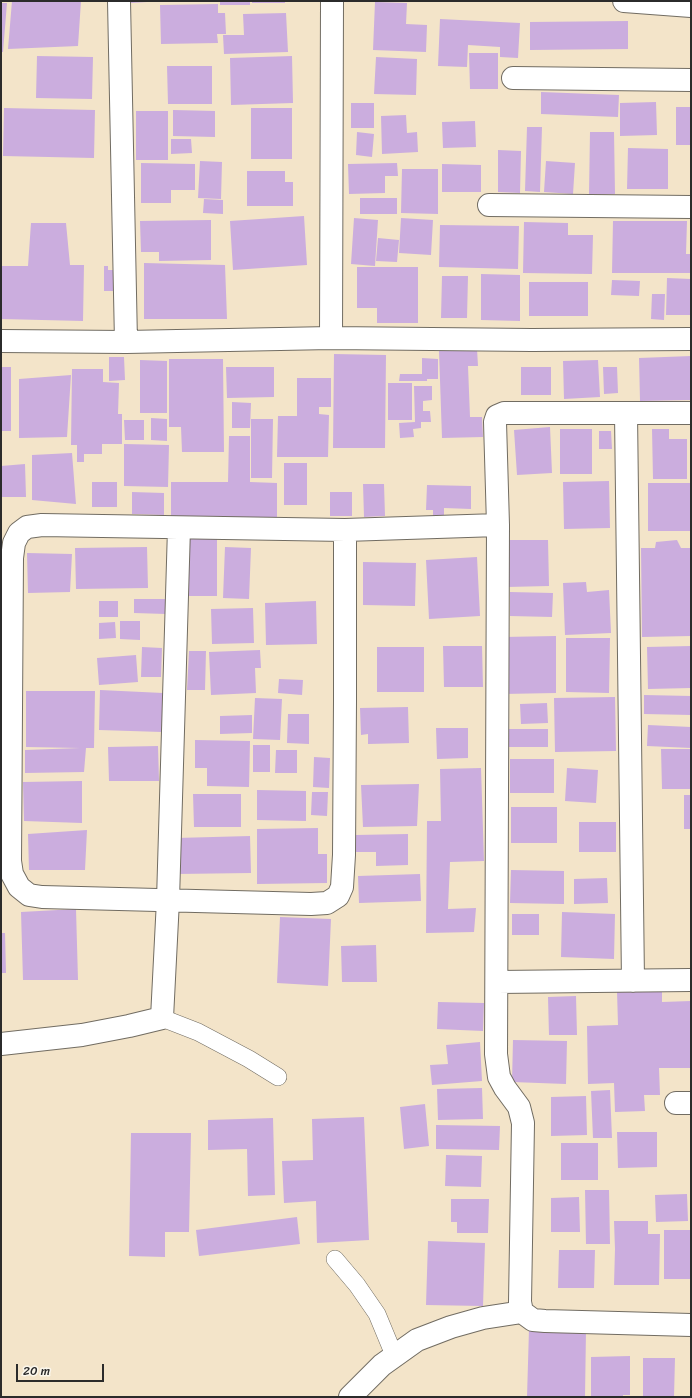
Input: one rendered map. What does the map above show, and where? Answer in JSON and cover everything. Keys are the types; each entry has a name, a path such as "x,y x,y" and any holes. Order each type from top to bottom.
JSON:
{"street":[{"path":"119,1 126,342"},
{"path":"331,338 332,1"},
{"path":"624,1 691,6"},
{"path":"512,78 691,80"},
{"path":"489,206 691,207"},
{"path":"1,341 126,342 331,338 532,340 691,339"},
{"path":"691,413 504,413 497,416 496,422 498,525 496,1054 499,1077 519,1107 523,1123 520,1302 522,1312 533,1320 545,1321 691,1325"},
{"path":"626,413 633,980"},
{"path":"344,530 346,701 344,855 342,887 338,896 328,902 311,904 42,897 29,895 19,887 12,874 10,861 12,558 14,543 19,532 27,527 42,525 344,530 498,525"},
{"path":"1,1044 82,1035 162,1018 168,900 179,528"},
{"path":"497,982 691,980"},
{"path":"350,1397 394,1355 417,1340 451,1327 483,1318 522,1312"}],"lane":[{"path":"162,1018 198,1032 249,1058 278,1076"},
{"path":"335,1259 357,1285 377,1314 394,1355"}],"building":[{"path":"12,1 81,1 78,46 8,49"},
{"path":"131,1 147,1 147,2 131,3"},
{"path":"220,1 250,1 250,5 220,5"},
{"path":"252,1 285,1 285,3 252,3"},
{"path":"375,2 407,3 406,24 427,25 426,52 373,50"},
{"path":"1,3 7,3 3,52 1,52"},
{"path":"218,4 218,13 225,13 226,34 217,34 218,43 161,44 160,5"},
{"path":"286,13 288,52 224,54 223,35 244,35 243,14"},
{"path":"440,19 520,23 518,58 500,57 500,47 468,45 467,67 438,66"},
{"path":"628,21 628,49 530,50 530,22"},
{"path":"469,53 498,53 498,89 470,89"},
{"path":"37,56 93,57 92,99 36,98"},
{"path":"292,56 293,103 231,105 230,58"},
{"path":"376,57 417,59 416,95 374,94"},
{"path":"167,66 212,66 212,104 168,104"},
{"path":"541,92 619,95 618,117 541,114"},
{"path":"656,102 657,135 620,136 620,103"},
{"path":"351,103 374,103 374,128 351,128"},
{"path":"676,107 691,107 691,145 676,145"},
{"path":"4,108 95,110 94,158 3,156"},
{"path":"251,108 292,108 292,159 251,159"},
{"path":"173,110 215,111 215,137 173,136"},
{"path":"136,111 168,111 168,160 136,160"},
{"path":"406,115 407,133 417,132 418,152 382,154 381,116"},
{"path":"475,121 476,147 443,148 442,122"},
{"path":"527,127 542,127 540,192 525,191"},
{"path":"357,132 374,134 372,157 356,155"},
{"path":"590,132 614,132 615,194 589,195"},
{"path":"171,139 191,139 192,153 171,154"},
{"path":"628,148 668,149 668,189 627,189"},
{"path":"498,150 521,151 520,193 498,192"},
{"path":"200,161 222,162 221,199 198,198"},
{"path":"546,161 575,163 573,194 544,192"},
{"path":"141,163 195,164 195,190 171,190 171,203 141,203"},
{"path":"397,163 398,176 385,176 385,193 349,194 348,164"},
{"path":"442,164 481,165 481,192 442,192"},
{"path":"402,169 438,169 438,214 401,213"},
{"path":"247,171 285,171 285,182 293,182 293,206 247,206"},
{"path":"360,198 397,198 397,214 360,214"},
{"path":"204,199 223,200 223,214 203,213"},
{"path":"304,216 307,265 233,270 230,221"},
{"path":"354,218 378,220 375,266 351,264"},
{"path":"401,218 433,220 431,255 399,253"},
{"path":"211,220 211,260 159,261 159,252 141,252 140,221"},
{"path":"613,221 687,221 686,254 691,254 691,273 612,273"},
{"path":"524,222 568,223 568,235 593,235 592,274 523,273"},
{"path":"31,223 66,223 70,265 84,265 83,321 1,319 1,266 28,266"},
{"path":"440,225 519,226 518,269 439,267"},
{"path":"378,238 399,240 397,262 376,261"},
{"path":"144,263 225,265 227,319 144,319"},
{"path":"104,266 108,266 108,270 114,270 114,291 104,291"},
{"path":"357,267 418,267 418,323 377,323 377,308 357,308"},
{"path":"481,274 520,275 520,321 481,320"},
{"path":"442,276 468,276 467,318 441,318"},
{"path":"667,278 691,279 691,315 666,315"},
{"path":"612,280 640,281 639,296 611,295"},
{"path":"529,282 588,282 588,316 529,316"},
{"path":"652,294 665,294 664,320 651,319"},
{"path":"477,349 478,366 468,366 470,417 482,417 483,437 442,438 439,351"},
{"path":"334,354 386,355 385,448 333,448"},
{"path":"691,356 691,400 640,401 639,358"},
{"path":"109,357 124,357 125,380 109,381"},
{"path":"422,358 438,359 438,379 427,379 427,381 399,381 400,374 422,374"},
{"path":"169,359 223,359 224,452 182,452 181,427 169,427"},
{"path":"140,360 167,361 167,413 140,413"},
{"path":"598,360 600,397 564,399 563,361"},
{"path":"1,367 11,367 11,431 1,431"},
{"path":"226,367 274,367 274,397 227,398"},
{"path":"521,367 551,367 551,395 521,395"},
{"path":"603,367 617,367 618,393 604,394"},
{"path":"72,369 103,369 103,382 119,383 118,414 122,414 122,444 102,444 102,454 84,454 84,462 77,462 77,445 71,445"},
{"path":"71,375 67,437 19,438 19,379"},
{"path":"297,378 331,378 331,407 319,407 319,414 329,415 328,457 277,457 278,416 297,416"},
{"path":"388,383 412,383 412,420 388,420"},
{"path":"414,386 432,386 432,400 423,401 423,411 430,411 431,422 421,422 421,428 413,429 414,437 400,438 399,423 415,422"},
{"path":"232,402 251,403 250,428 232,428"},
{"path":"151,418 167,419 167,441 151,440"},
{"path":"251,419 273,419 272,478 251,478"},
{"path":"124,420 144,420 144,440 125,440"},
{"path":"550,427 552,473 517,475 514,430"},
{"path":"560,429 592,429 592,474 560,474"},
{"path":"652,429 669,429 669,439 687,439 687,479 653,479"},
{"path":"599,431 611,431 612,449 599,449"},
{"path":"229,436 250,436 250,482 277,483 277,518 171,517 171,482 228,482"},
{"path":"124,444 169,445 168,487 124,486"},
{"path":"72,453 76,504 32,500 32,455"},
{"path":"284,463 307,463 307,505 284,505"},
{"path":"25,464 26,497 1,497 1,466"},
{"path":"609,481 610,528 564,529 563,482"},
{"path":"92,482 117,482 117,507 92,507"},
{"path":"648,483 691,483 691,531 648,531"},
{"path":"363,484 384,484 385,516 364,517"},
{"path":"427,485 471,486 471,509 444,508 444,517 433,516 433,510 426,510"},
{"path":"132,492 164,493 164,515 132,514"},
{"path":"330,492 352,492 352,516 330,516"},
{"path":"187,539 217,539 217,596 187,596"},
{"path":"506,540 548,540 549,586 507,587"},
{"path":"677,540 681,548 691,548 691,636 642,637 641,548 655,548 656,542"},
{"path":"147,547 148,588 76,589 75,548"},
{"path":"225,547 251,548 249,599 223,598"},
{"path":"27,553 72,554 70,592 28,593"},
{"path":"477,557 480,616 429,619 426,560"},
{"path":"363,562 416,563 415,606 363,605"},
{"path":"586,582 587,592 609,590 611,633 565,635 563,583"},
{"path":"510,592 553,593 552,617 510,616"},
{"path":"134,599 166,599 166,614 134,613"},
{"path":"99,601 118,601 118,617 99,617"},
{"path":"316,601 317,644 266,645 265,603"},
{"path":"253,608 254,643 212,644 211,609"},
{"path":"120,621 140,621 140,640 120,639"},
{"path":"115,622 116,638 99,639 99,623"},
{"path":"556,636 556,693 503,694 503,637"},
{"path":"566,638 610,638 609,693 566,692"},
{"path":"443,646 482,646 483,687 444,687"},
{"path":"691,646 691,688 648,689 647,647"},
{"path":"142,647 162,648 161,677 141,677"},
{"path":"377,647 424,647 424,692 377,692"},
{"path":"260,650 261,668 255,668 256,693 211,695 209,652"},
{"path":"189,651 206,651 205,690 187,690"},
{"path":"136,655 138,682 99,685 97,658"},
{"path":"279,679 303,680 302,695 278,693"},
{"path":"100,690 163,693 162,732 99,730"},
{"path":"26,691 95,691 94,748 86,748 84,772 25,773 25,750 80,748 26,747"},
{"path":"644,695 691,696 691,715 644,714"},
{"path":"615,697 616,751 555,752 554,698"},
{"path":"255,698 282,699 280,740 253,739"},
{"path":"547,703 548,723 521,724 520,704"},
{"path":"408,707 409,743 368,744 368,734 361,735 360,708"},
{"path":"288,714 309,714 309,744 287,743"},
{"path":"252,715 252,733 220,734 220,716"},
{"path":"648,725 691,727 691,748 647,746"},
{"path":"436,728 468,728 468,758 437,759"},
{"path":"508,729 548,729 548,747 508,747"},
{"path":"195,740 250,741 249,787 207,786 207,768 195,768"},
{"path":"253,745 270,745 270,772 253,772"},
{"path":"158,746 159,781 109,781 108,747"},
{"path":"661,749 691,749 691,789 662,789"},
{"path":"276,750 297,750 297,773 275,773"},
{"path":"314,757 330,758 329,788 313,787"},
{"path":"510,759 554,759 554,793 510,793"},
{"path":"481,768 484,861 450,862 448,909 476,908 474,932 426,933 427,821 441,821 440,769"},
{"path":"567,768 598,770 596,803 565,801"},
{"path":"82,781 82,823 24,821 23,782"},
{"path":"419,784 417,826 363,827 361,785"},
{"path":"257,790 306,791 306,821 257,820"},
{"path":"312,792 328,792 327,816 311,815"},
{"path":"193,794 241,794 241,827 194,827"},
{"path":"684,795 691,795 691,829 684,829"},
{"path":"511,807 557,807 557,843 511,843"},
{"path":"579,822 616,822 616,852 579,852"},
{"path":"318,828 318,854 327,854 327,883 257,884 257,829"},
{"path":"87,830 85,870 29,870 28,834"},
{"path":"408,834 408,865 376,866 376,852 355,852 355,835"},
{"path":"250,836 251,873 177,874 176,838"},
{"path":"511,870 564,871 564,904 510,903"},
{"path":"420,874 421,901 359,903 358,876"},
{"path":"607,878 608,903 574,904 574,879"},
{"path":"76,909 78,980 23,980 21,912"},
{"path":"562,912 615,914 614,959 561,957"},
{"path":"512,914 539,914 539,935 512,935"},
{"path":"280,917 331,919 328,986 277,983"},
{"path":"1,933 5,933 6,973 1,973"},
{"path":"376,945 377,982 342,982 341,946"},
{"path":"662,990 662,1002 691,1001 691,1068 659,1068 660,1095 644,1095 645,1111 615,1112 614,1083 588,1084 587,1026 618,1025 617,991"},
{"path":"576,996 577,1035 549,1035 548,997"},
{"path":"438,1002 484,1003 483,1031 437,1029"},
{"path":"513,1040 567,1041 566,1084 512,1082"},
{"path":"480,1042 482,1081 432,1085 430,1065 448,1064 446,1045"},
{"path":"482,1088 483,1119 438,1120 437,1089"},
{"path":"610,1090 612,1138 593,1138 591,1091"},
{"path":"586,1096 587,1135 551,1136 551,1097"},
{"path":"425,1104 429,1146 404,1149 400,1107"},
{"path":"364,1117 369,1240 317,1243 316,1201 284,1203 282,1161 313,1160 312,1119"},
{"path":"273,1118 275,1195 248,1196 247,1149 208,1150 208,1120"},
{"path":"436,1125 500,1126 499,1150 436,1149"},
{"path":"617,1132 657,1132 657,1167 618,1168"},
{"path":"131,1133 191,1133 189,1232 165,1232 165,1257 129,1256"},
{"path":"561,1143 598,1143 598,1180 561,1180"},
{"path":"446,1155 482,1156 481,1187 445,1186"},
{"path":"585,1190 609,1190 610,1244 586,1244"},
{"path":"687,1194 688,1221 656,1222 655,1195"},
{"path":"579,1197 580,1232 551,1232 551,1198"},
{"path":"451,1199 489,1199 488,1233 457,1233 457,1222 451,1222"},
{"path":"297,1217 300,1244 199,1256 196,1230"},
{"path":"614,1221 648,1221 648,1234 660,1234 659,1285 614,1285"},
{"path":"664,1230 691,1230 691,1279 664,1279"},
{"path":"428,1241 485,1243 483,1306 426,1305"},
{"path":"559,1250 595,1250 594,1288 558,1288"},
{"path":"529,1329 586,1330 585,1397 527,1397"},
{"path":"630,1356 630,1395 623,1395 623,1397 591,1397 591,1357"},
{"path":"643,1358 675,1358 674,1397 643,1397"}]}
